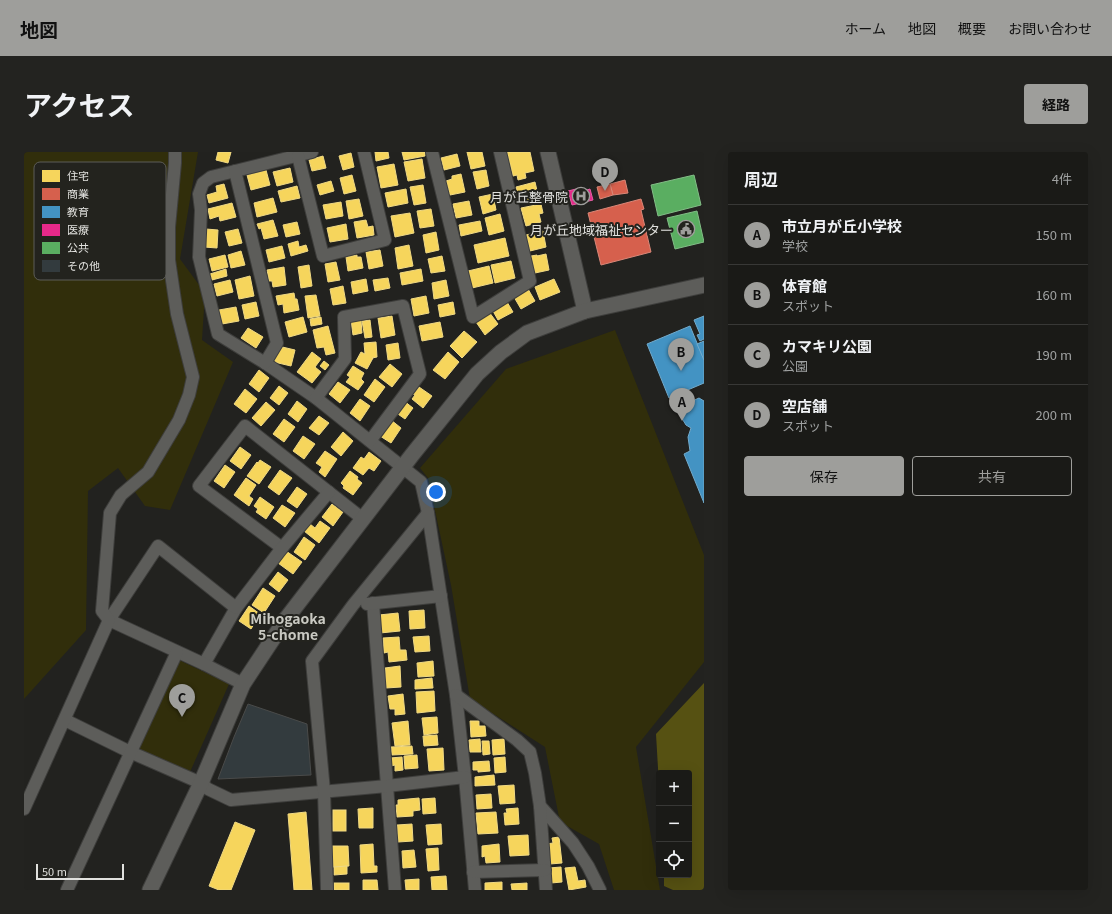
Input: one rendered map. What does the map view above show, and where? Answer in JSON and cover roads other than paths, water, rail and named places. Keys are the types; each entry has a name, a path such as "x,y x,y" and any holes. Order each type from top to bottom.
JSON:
{"street":[{"path":"175,152 168,260 177,314 193,377 189,395 179,420 148,472 121,495 110,513 102,611 109,620 204,664 243,684"},
{"path":"312,152 235,171 211,178 203,183 200,194 200,257 218,334 265,363 316,398 421,482 428,513 456,695 475,890"},
{"path":"298,156 323,256 386,240 364,152"},
{"path":"432,152 473,317 530,281 500,152"},
{"path":"548,152 585,311"},
{"path":"235,171 277,343 265,363"},
{"path":"150,890 201,783 243,684 286,618 403,467 478,374 501,352 527,333 585,311 704,285"},
{"path":"316,398 345,359 344,317 403,306 420,374 370,441"},
{"path":"282,548 199,486 245,426 364,519"},
{"path":"204,664 236,608 282,548 329,492"},
{"path":"327,890 324,791 312,661 354,605 428,513"},
{"path":"24,809 109,620 158,546 236,608"},
{"path":"354,605 441,596"},
{"path":"374,603 395,890"},
{"path":"67,890 177,652"},
{"path":"456,695 517,740 530,752 540,806 546,890"},
{"path":"65,720 130,752 201,783 208,790 231,800 387,786 465,777"},
{"path":"540,806 573,843 588,866 600,890"},
{"path":"473,872 544,870"}],"place":[{"name":"空店舗","path":"605,191"},
{"name":"月が丘整骨院","path":"581,196"},
{"name":"月が丘地域福祉センター","path":"686,229"},
{"name":"体育館","path":"681,371"},
{"name":"市立月が丘小学校","path":"682,421"},
{"name":"カマキリ公園","path":"182,717"}],"district":[{"name":"Mihogaoka 5-chome","path":"288,626"}]}
